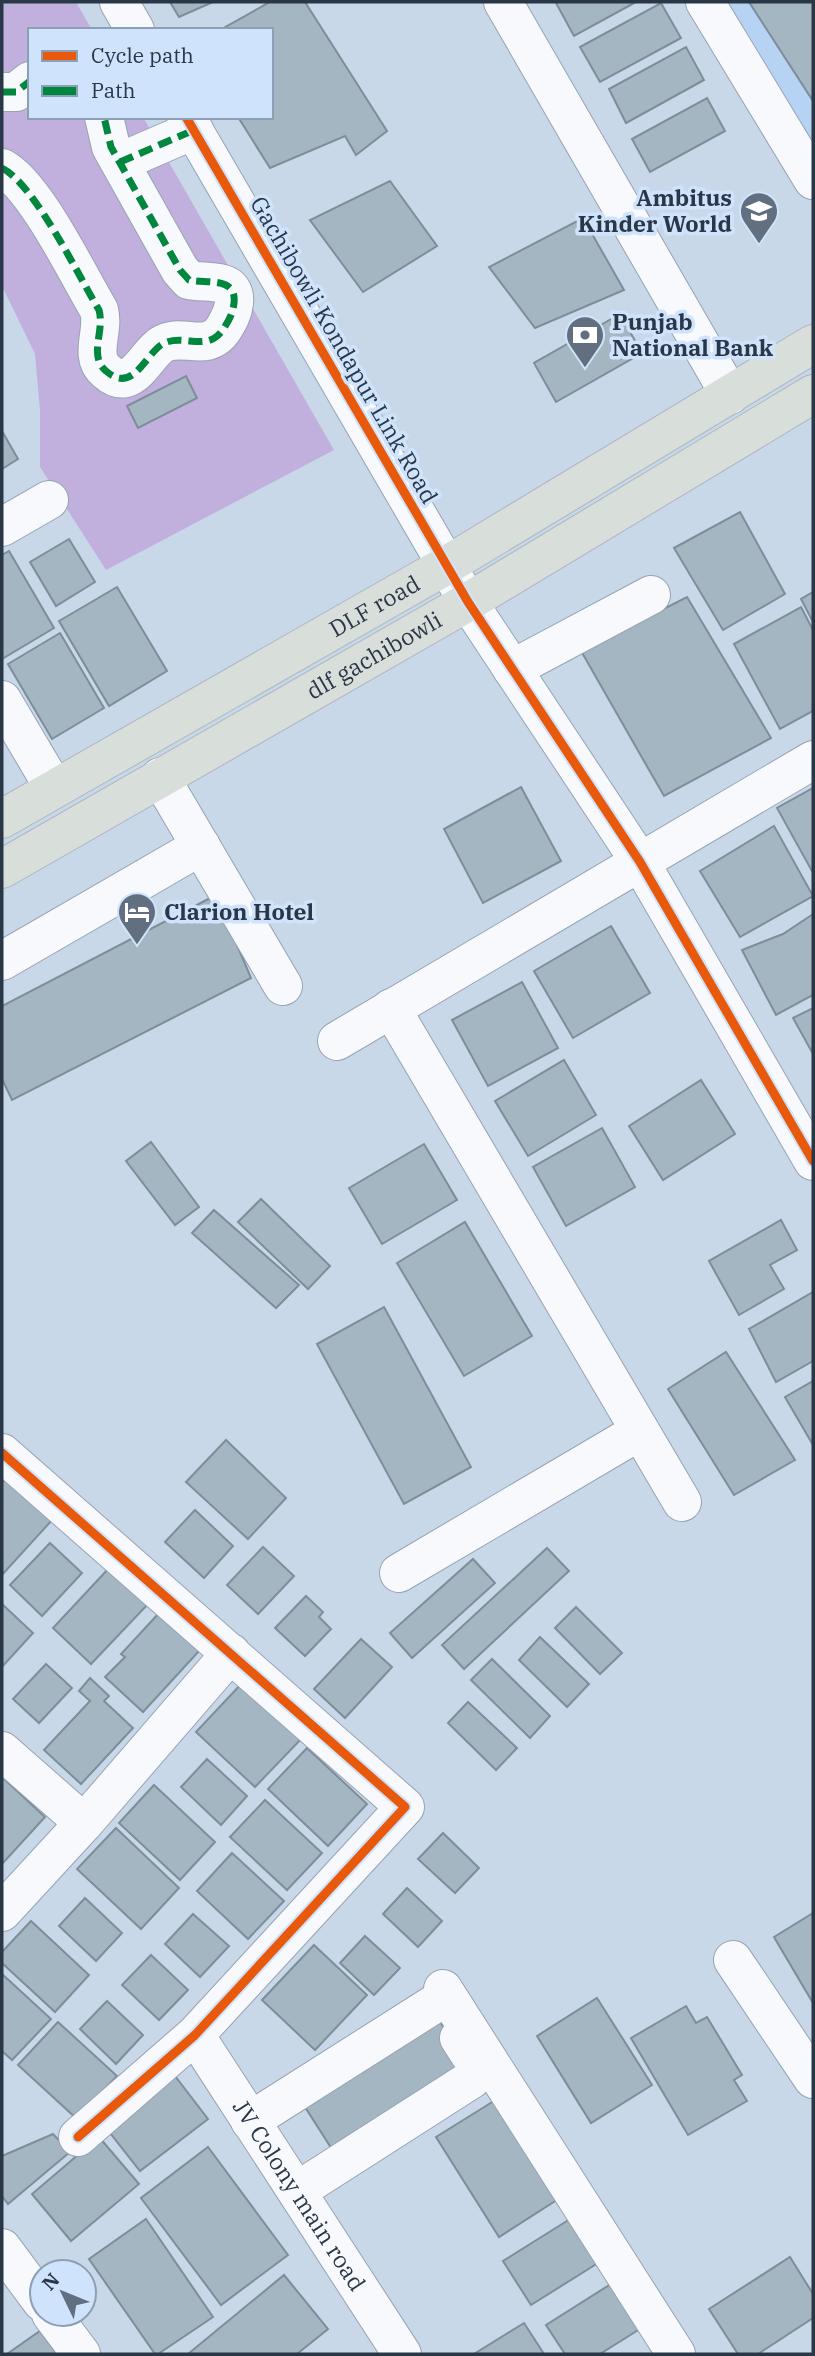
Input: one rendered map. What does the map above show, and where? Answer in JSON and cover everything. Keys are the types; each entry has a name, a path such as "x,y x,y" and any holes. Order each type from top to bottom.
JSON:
{"main road":[{"name":"DLF road","path":"2,819 447,565 813,344"},
{"name":"dlf gachibowli","path":"2,869 468,602 813,394"}],"street":[{"path":"119,2 134,28"},
{"path":"503,2 730,395"},
{"path":"705,2 813,180"},
{"path":"2,92 16,92 28,83"},
{"path":"2,168 16,177 32,195 99,310 102,324 97,354 100,365 115,377 124,377 138,371 155,350 166,342 214,340 232,315 232,291 226,284 189,280 182,273 108,140 104,119"},
{"path":"120,162 190,124"},
{"name":"Gachibowli Kondapur Link Road","path":"190,124 468,602 640,862 813,1161"},
{"path":"2,527 49,500"},
{"path":"512,669 651,595"},
{"path":"2,700 54,788"},
{"path":"337,1041 813,760"},
{"path":"160,777 283,986"},
{"path":"2,961 201,846"},
{"path":"391,1009 682,1502"},
{"path":"399,1573 640,1431"},
{"path":"2,1452 405,1807 195,2035 78,2137"},
{"path":"2,1912 230,1653"},
{"path":"2,1751 83,1823"},
{"path":"733,1960 813,2079"},
{"path":"250,2121 442,1996"},
{"path":"297,2191 476,2074 477,2066 442,1996"},
{"path":"442,1996 676,2354"},
{"name":"JV Colony main road","path":"195,2035 297,2191 392,2350"},
{"path":"2,2248 23,2292"},
{"path":"62,2328 81,2354"}],"shaded area":[{"path":"2,2 76,2 91,28 28,28 28,119 144,119 334,450 106,570 40,467 40,411 35,354 2,286"},
{"path":"684,2 813,2 813,202"}],"building":[{"path":"170,2 213,2 179,17"},
{"path":"270,2 305,2 387,131 356,155 345,136 270,168 239,119 273,119 273,28 224,28"},
{"path":"636,2 574,36 556,3"},
{"path":"749,2 813,2 813,101"},
{"path":"661,3 681,38 600,82 580,47"},
{"path":"686,47 704,80 626,123 609,89"},
{"path":"707,98 725,131 650,172 632,139"},
{"path":"390,181 437,246 363,292 310,220"},
{"path":"583,218 624,290 535,328 489,267"},
{"path":"620,314 642,353 556,402 534,363"},
{"path":"186,376 197,398 138,428 127,406"},
{"path":"2,431 18,459 2,469"},
{"path":"740,512 785,594 723,630 674,548"},
{"path":"69,539 95,582 56,606 30,562"},
{"path":"9,551 54,628 2,659 2,555"},
{"path":"117,587 167,671 109,706 59,621"},
{"path":"813,592 813,622 801,599"},
{"path":"687,597 771,738 664,796 581,651"},
{"path":"801,607 813,630 813,711 780,729 734,644"},
{"path":"60,633 104,708 52,739 8,664"},
{"path":"521,787 561,861 483,903 444,829"},
{"path":"813,788 813,873 777,808"},
{"path":"774,826 813,896 740,937 700,871"},
{"path":"216,895 251,978 12,1100 2,1079 2,1006"},
{"path":"813,914 813,995 776,1015 742,950 783,934"},
{"path":"611,926 650,993 573,1038 534,971"},
{"path":"522,982 558,1048 488,1086 452,1020"},
{"path":"813,1008 813,1054 793,1018"},
{"path":"564,1060 596,1115 528,1156 495,1101"},
{"path":"701,1080 735,1134 663,1180 629,1126"},
{"path":"602,1128 635,1187 566,1226 533,1167"},
{"path":"151,1142 199,1207 175,1225 126,1161"},
{"path":"424,1144 457,1200 382,1244 349,1188"},
{"path":"261,1199 330,1266 308,1289 238,1222"},
{"path":"214,1210 299,1285 276,1308 192,1233"},
{"path":"781,1220 797,1250 770,1265 784,1289 739,1315 709,1261"},
{"path":"465,1222 532,1336 464,1376 397,1263"},
{"path":"813,1292 813,1361 776,1382 749,1329"},
{"path":"384,1307 471,1467 404,1504 317,1344"},
{"path":"726,1352 795,1460 734,1495 668,1389"},
{"path":"813,1381 813,1445 785,1397"},
{"path":"226,1440 286,1498 248,1539 186,1482"},
{"path":"8,1476 53,1519 2,1575 2,1483"},
{"path":"195,1510 233,1546 204,1578 165,1542"},
{"path":"50,1543 82,1573 42,1616 10,1585"},
{"path":"263,1547 294,1576 258,1614 227,1585"},
{"path":"547,1548 569,1571 464,1669 442,1645"},
{"path":"473,1559 495,1583 412,1658 390,1633"},
{"path":"110,1567 149,1603 91,1664 53,1628"},
{"path":"306,1596 323,1612 319,1617 331,1629 305,1656 275,1628"},
{"path":"2,1604 33,1633 2,1667"},
{"path":"576,1607 622,1653 600,1674 555,1628"},
{"path":"159,1613 199,1651 143,1712 105,1677 125,1657 121,1654"},
{"path":"540,1637 589,1684 567,1707 519,1660"},
{"path":"361,1639 392,1667 345,1718 314,1689"},
{"path":"492,1659 550,1716 530,1738 471,1680"},
{"path":"46,1664 72,1688 39,1723 13,1699"},
{"path":"90,1678 109,1696 104,1701 133,1728 81,1784 44,1750 90,1701 79,1691"},
{"path":"244,1681 303,1737 255,1787 196,1732"},
{"path":"468,1702 517,1748 496,1770 448,1723"},
{"path":"307,1748 367,1804 328,1846 268,1789"},
{"path":"207,1759 247,1796 221,1825 181,1787"},
{"path":"2,1777 45,1817 3,1863 2,1861"},
{"path":"154,1785 215,1842 180,1880 119,1823"},
{"path":"265,1800 322,1853 287,1890 230,1837"},
{"path":"116,1828 179,1888 141,1929 77,1869"},
{"path":"443,1833 479,1868 455,1893 418,1859"},
{"path":"232,1853 284,1901 248,1939 197,1891"},
{"path":"407,1888 442,1921 418,1947 383,1914"},
{"path":"85,1898 122,1933 96,1961 59,1926"},
{"path":"813,1913 813,2003 774,1937"},
{"path":"193,1914 229,1946 200,1977 165,1944"},
{"path":"31,1921 89,1975 55,2012 2,1963 2,1952"},
{"path":"365,1936 400,1968 374,1995 340,1963"},
{"path":"314,1945 367,1995 315,2050 262,2000"},
{"path":"151,1955 188,1990 159,2020 122,1985"},
{"path":"2,1974 51,2019 12,2060 2,2051"},
{"path":"597,1998 652,2085 591,2123 537,2036"},
{"path":"107,2001 143,2035 116,2064 80,2029"},
{"path":"686,2006 696,2023 707,2017 742,2075 734,2080 747,2101 688,2135 631,2038"},
{"path":"439,2020 471,2071 337,2157 305,2107"},
{"path":"58,2022 117,2076 77,2119 18,2065"},
{"path":"172,2072 208,2119 140,2171 103,2124"},
{"path":"497,2099 560,2198 499,2237 436,2137"},
{"path":"53,2134 70,2152 8,2204 2,2196 2,2156"},
{"path":"99,2137 139,2184 71,2241 32,2194"},
{"path":"208,2147 288,2255 221,2305 141,2198"},
{"path":"146,2219 213,2317 155,2354 98,2272 98,2258 90,2258"},
{"path":"570,2219 598,2263 531,2305 503,2261"},
{"path":"790,2257 813,2294 813,2318 758,2354 738,2354 709,2309"},
{"path":"284,2275 328,2329 297,2354 188,2354"},
{"path":"614,2282 643,2327 600,2354 565,2354 546,2325"},
{"path":"524,2323 544,2354 474,2354"},
{"path":"40,2331 57,2354 7,2354"}],"marked path":[{"path":"2,92 16,92 28,83"},
{"path":"2,168 15,178 42,211 99,310 97,351 106,371 115,377 130,376 161,345 169,341 210,340 217,336 229,319 234,294 226,285 189,280 180,270 111,147 104,119"},
{"path":"120,162 194,130"}],"cycle path":[{"path":"187,119 468,602 640,862 813,1161"},
{"path":"2,1453 405,1807 195,2035 78,2137"}],"place":[{"name":"Ambitus Kinder World","path":"759,245"},
{"name":"Punjab National Bank","path":"585,369"},
{"name":"Clarion Hotel","path":"137,946"}]}
